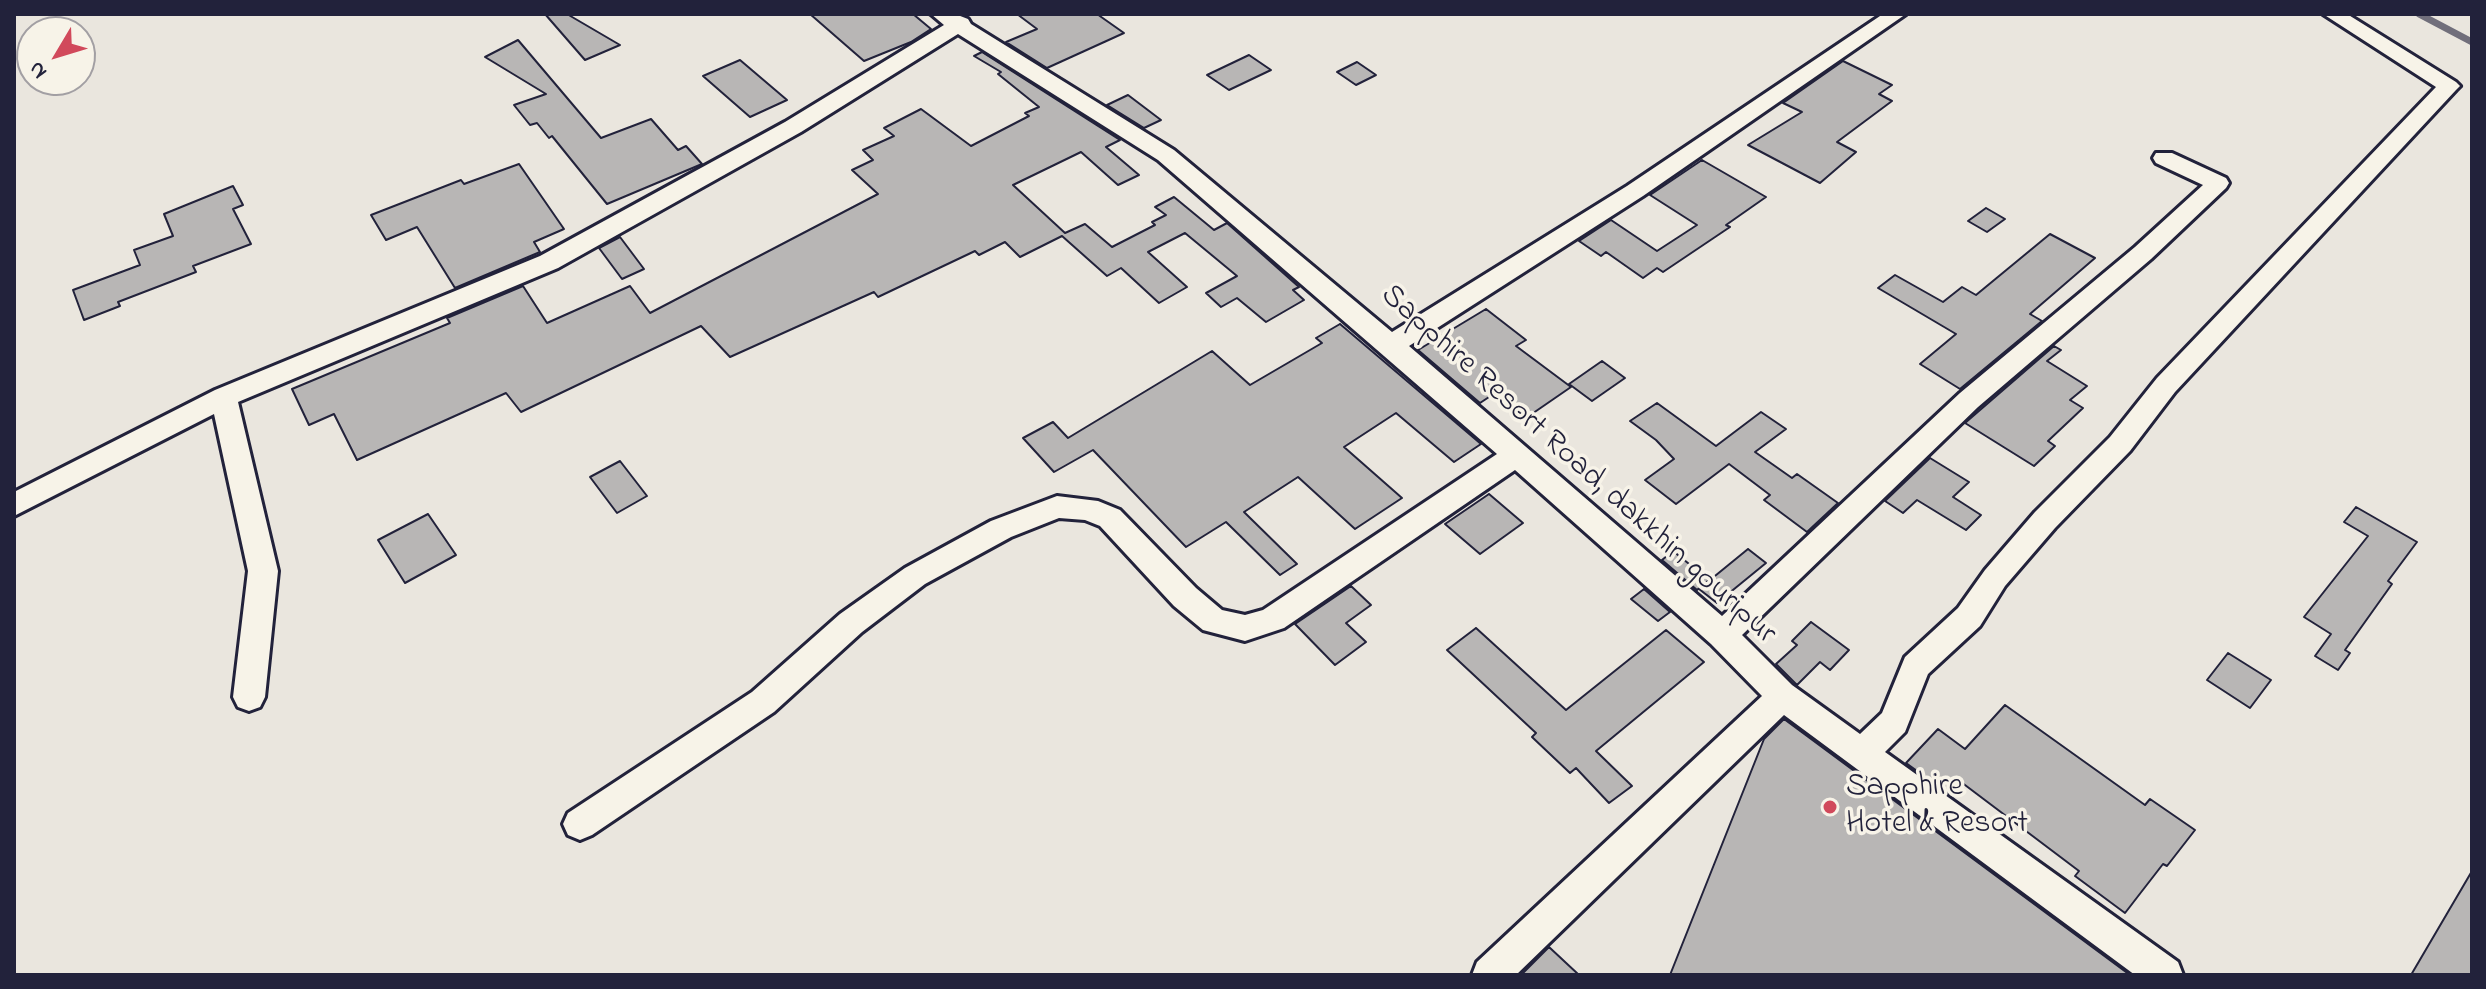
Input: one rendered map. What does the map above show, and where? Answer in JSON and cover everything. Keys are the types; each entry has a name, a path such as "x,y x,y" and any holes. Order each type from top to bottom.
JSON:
{"street":[{"path":"1391,345 1635,191 1896,14"},
{"path":"1863,753 1894,722 1916,666 1969,617 1995,578 2045,520 2120,444 2166,385 2449,86 2333,14"},
{"path":"14,505 224,397 549,262 793,127 951,19"},
{"name":"Sapphire Resort Road, dakkhin gouripur","path":"951,19 1166,155 1391,345 1722,635 1781,695 2165,975"},
{"path":"1722,635 1969,400 2143,253 2218,183 2164,158"},
{"path":"224,397 263,571 249,697"},
{"path":"580,824 763,702 851,623 915,576 1001,529 1057,507 1088,509 1110,518 1185,597 1214,621 1245,628 1273,619 1516,455"},
{"path":"1490,975 1766,715 1781,695"}],"building":[{"path":"545,14 567,14 620,45 585,60"},
{"path":"810,14 913,14 931,29 911,42 864,61"},
{"path":"1017,14 1097,14 1124,33 1047,68 1006,42 1037,29"},
{"path":"518,40 601,138 651,119 678,150 686,146 702,164 607,204 552,136 549,138 537,123 530,125 514,105 546,94 485,57"},
{"path":"982,52 1120,140 1106,147 1139,175 1118,185 1081,152 1013,185 1065,233 1085,224 1112,247 1155,225 1152,222 1166,215 1155,207 1174,197 1214,230 1227,223 1299,287 1293,290 1304,300 1266,322 1237,298 1221,307 1206,293 1237,276 1185,233 1148,252 1187,287 1159,303 1121,268 1107,276 1062,236 1020,257 1005,242 979,255 975,251 878,297 874,292 730,357 701,326 521,412 506,393 357,460 334,414 309,425 292,389 450,323 447,318 523,286 547,323 630,286 650,313 878,194 852,170 873,160 863,150 894,136 884,128 921,109 971,146 1029,116 1025,113 1039,107 998,74 1001,72 974,56"},
{"path":"1249,55 1271,70 1229,90 1207,75"},
{"path":"740,60 787,100 750,117 703,76"},
{"path":"1843,61 1892,85 1879,94 1892,101 1837,142 1856,152 1820,183 1748,145 1802,112 1783,103"},
{"path":"1357,62 1376,75 1356,85 1337,72"},
{"path":"1128,95 1161,120 1144,128 1107,105"},
{"path":"1702,160 1766,197 1726,225 1730,227 1663,272 1657,268 1643,278 1606,252 1601,256 1579,241 1611,220 1657,251 1697,225 1650,195"},
{"path":"519,164 564,229 534,242 540,252 455,288 417,227 386,240 371,215 461,180 464,184"},
{"path":"233,186 243,205 233,209 251,244 193,266 196,272 118,302 120,306 84,320 73,290 140,265 134,250 173,236 164,214"},
{"path":"1986,208 2005,219 1987,232 1968,221"},
{"path":"2050,234 2095,258 2030,314 2042,321 1960,389 1920,364 1956,334 1878,288 1895,275 1943,302 1962,287 1976,295"},
{"path":"620,237 644,269 622,279 599,248"},
{"path":"1486,309 1526,340 1516,346 1571,387 1526,418 1495,393 1480,403 1418,350"},
{"path":"1340,324 1481,444 1454,462 1396,413 1344,447 1402,498 1355,529 1298,477 1244,512 1297,564 1280,575 1226,522 1186,547 1093,450 1054,472 1023,438 1053,422 1068,438 1212,351 1250,385 1322,343 1316,338"},
{"path":"2054,346 2061,350 2047,361 2087,386 2070,400 2083,408 2048,441 2055,446 2034,466 1965,423"},
{"path":"1602,361 1625,378 1592,401 1569,384"},
{"path":"1657,403 1716,446 1761,412 1786,429 1755,452 1792,478 1797,474 1838,503 1807,532 1764,500 1770,495 1729,464 1676,504 1645,480 1674,459 1656,440 1630,421"},
{"path":"1930,458 1969,482 1953,497 1981,515 1966,530 1917,500 1903,513 1885,501"},
{"path":"620,461 647,496 617,513 590,477"},
{"path":"1489,494 1523,523 1480,554 1445,524"},
{"path":"2356,507 2417,542 2388,581 2392,584 2345,650 2350,653 2338,670 2315,656 2331,634 2304,617 2368,536 2344,522"},
{"path":"428,514 456,555 405,583 378,540"},
{"path":"1748,549 1766,563 1717,603 1699,589"},
{"path":"1673,551 1709,580 1697,590 1662,560"},
{"path":"1351,586 1371,605 1346,623 1366,642 1335,665 1295,624"},
{"path":"1644,589 1670,612 1658,621 1631,599"},
{"path":"1811,622 1849,650 1830,670 1820,662 1797,685 1776,664 1797,645 1792,641"},
{"path":"1476,628 1566,710 1666,630 1704,662 1596,751 1632,786 1609,803 1576,768 1570,773 1532,737 1536,733 1447,650"},
{"path":"2228,653 2271,680 2250,708 2207,680"},
{"path":"2005,705 2145,805 2150,799 2195,830 2167,866 2163,864 2125,913 2075,876 2079,871 1961,782 1949,794 1906,763 1938,729 1965,749"},
{"name":"Sapphire Hotel & Resort","path":"1784,719 2130,975 1670,975 1764,739"},
{"path":"2472,871 2472,975 2411,975"},
{"path":"1549,947 1579,975 1521,975"}],"waterway":[{"path":"2419,14 2472,42"}],"place":[{"name":"Sapphire Hotel & Resort","path":"1830,807"}]}
